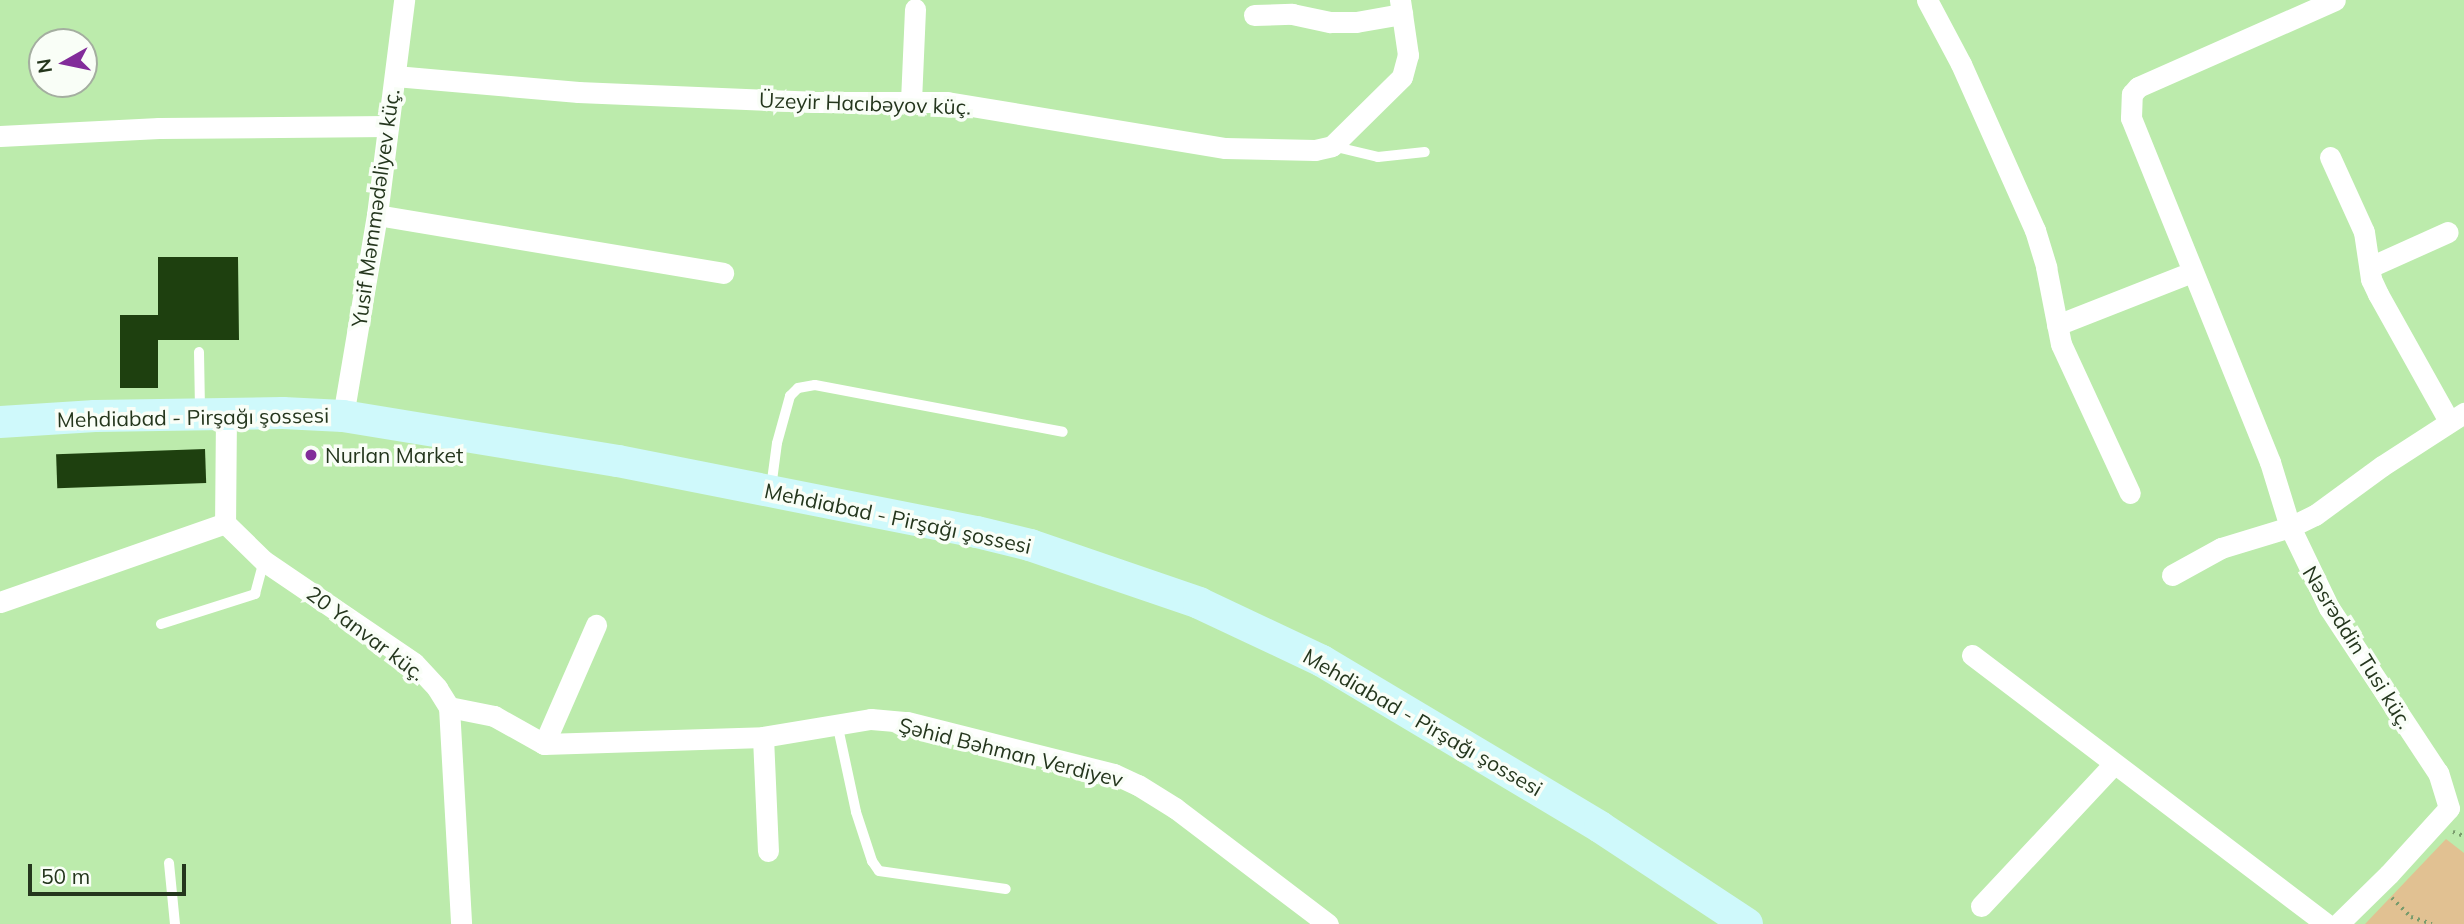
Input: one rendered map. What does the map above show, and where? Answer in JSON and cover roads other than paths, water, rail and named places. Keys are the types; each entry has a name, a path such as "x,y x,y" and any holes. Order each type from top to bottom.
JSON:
{"main road":[{"name":"Mehdiabad - Pirşağı şossesi","path":"0,422 95,416 343,416 472,435 771,491 977,531 1030,545 1127,576 1245,624 1366,684 1600,827 1747,924"}],"street":[{"name":"Yusif Məmmədəliyev küç.","path":"343,416 377,215 404,0"},
{"path":"1927,0 1961,64 2035,230 2046,267 2057,325 2073,375 2130,493"},
{"name":"Nəsrəddin Tusi küç.","path":"2335,0 2138,87 2132,94 2132,118 2270,462 2290,527 2329,608 2456,802 2338,924"},
{"path":"1254,15 1292,14 1330,22 1356,22 1401,7 1408,55 1402,77 1332,146"},
{"path":"911,101 915,9"},
{"name":"Üzeyir Hacıbəyov küç.","path":"395,76 578,92 813,102 911,101 975,105 1225,148 1315,150 1332,146"},
{"path":"0,136 159,128 388,126"},
{"path":"2172,575 2221,548 2290,527 2315,515 2457,417 2378,294 2364,232 2330,157"},
{"path":"377,215 723,273"},
{"path":"2370,267 2448,232"},
{"path":"2057,325 2192,272"},
{"path":"0,602 225,523 213,414"},
{"name":"20 Yanvar küç.","path":"225,523 264,561 414,663 437,688 449,707"},
{"path":"461,924 449,707 494,716 544,744 596,625"},
{"path":"1972,655 2113,765 2326,924"},
{"name":"Şəhid Bəhman Verdiyev","path":"544,744 763,737 872,719 907,722 1114,774 1175,808 1328,924"},
{"path":"763,737 768,852"},
{"path":"1982,906 2113,765"}],"lane":[{"path":"1332,146 1378,157 1425,152"},
{"path":"199,352 213,414"},
{"path":"771,491 777,443 790,396 798,388 815,385 1063,432"},
{"path":"161,624 256,594 264,561"},
{"path":"837,723 856,812 872,862 879,872 1006,889"},
{"path":"169,863 175,924"}],"place":[{"name":"Nurlan Market","path":"311,455"}]}
